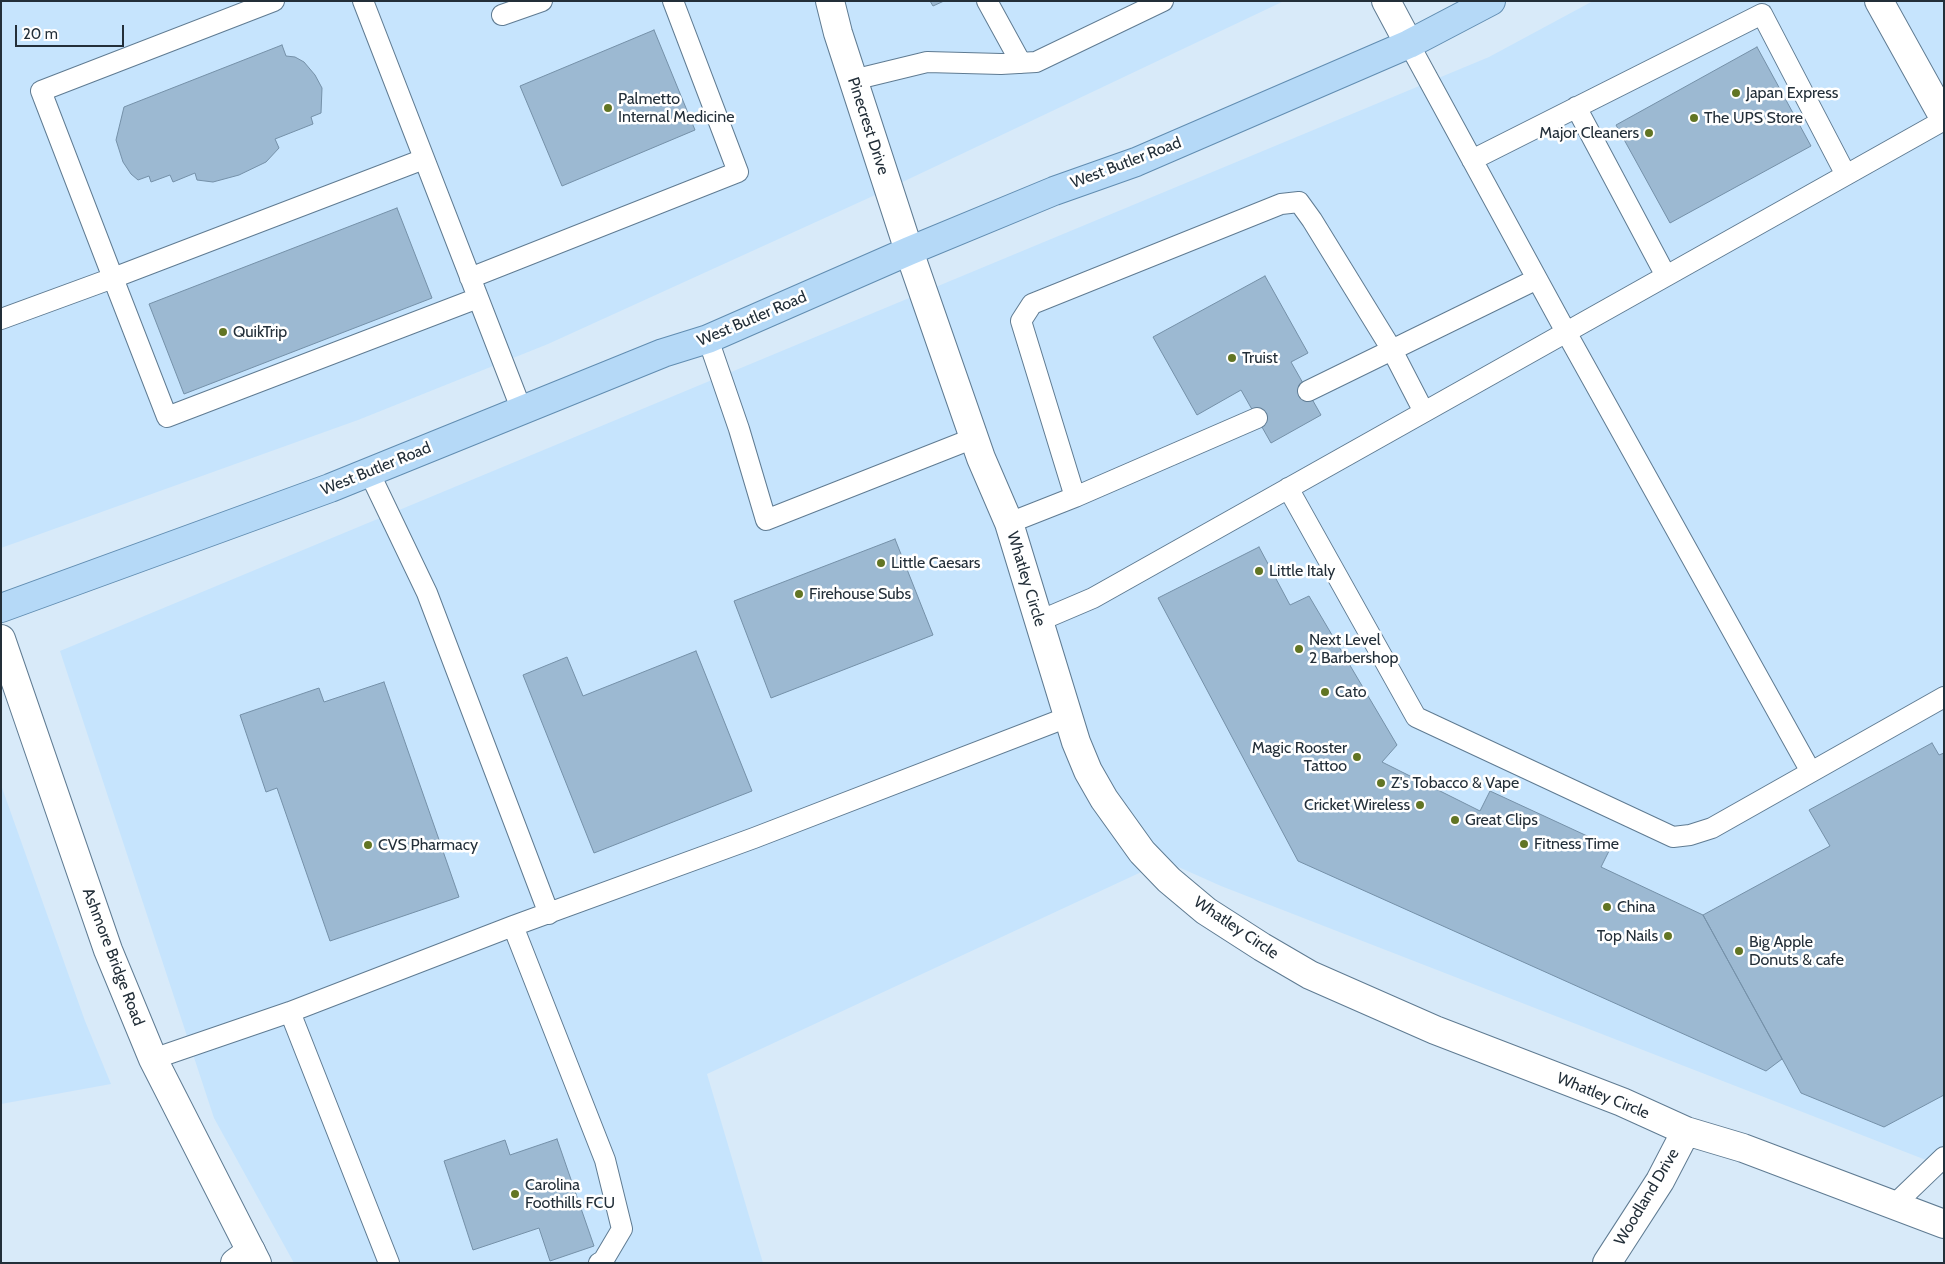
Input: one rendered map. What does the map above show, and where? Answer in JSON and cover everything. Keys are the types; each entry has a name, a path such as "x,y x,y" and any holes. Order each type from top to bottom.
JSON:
{"main road":[{"name":"West Butler Road","path":"1,608 369,472 662,354 708,339 909,251 1054,191 1136,162 1409,44 1491,1"}],"street":[{"name":"Pinecrest Drive","path":"830,1 853,80 909,251"},
{"path":"1386,1 1409,44"},
{"path":"1879,1 1944,119"},
{"name":"Whatley Circle","path":"909,251 974,438 1009,522 1076,742 1088,771 1104,799 1142,852 1169,880 1206,911 1310,975 1435,1030 1622,1102 1686,1131 1743,1148 1944,1224"},
{"name":"Ashmore Bridge Road","path":"1,639 108,950 153,1059 248,1259"},
{"name":"Woodland Drive","path":"1607,1263 1660,1181 1686,1131"}],"lane":[{"path":"274,1 40,90 167,417 478,298"},
{"path":"363,1 522,411"},
{"path":"502,15 542,1"},
{"path":"470,278 738,172 672,1"},
{"path":"988,1 1021,63"},
{"path":"853,80 927,62 1001,64 1036,62 1163,1"},
{"path":"1472,160 1762,14 1846,175"},
{"path":"1409,44 1537,280 1811,772"},
{"path":"1576,107 1666,276"},
{"path":"1039,621 1093,598 1944,119"},
{"path":"1,319 424,158"},
{"path":"1074,497 1021,321 1032,304 1281,204 1300,202 1392,350 1424,412"},
{"path":"1308,391 1537,280"},
{"path":"708,339 740,429 766,520 974,438"},
{"path":"1009,522 1074,497 1257,418"},
{"path":"369,472 427,593 549,914"},
{"path":"1288,488 1416,717 1673,837 1690,835 1712,828 1944,697"},
{"path":"153,1059 290,1012 513,926 1068,718"},
{"path":"513,926 606,1160 622,1229 603,1261 598,1263"},
{"path":"290,1012 389,1263"},
{"path":"1894,1205 1944,1157"}],"shaded area":[{"path":"1,1 1284,1 873,196 548,344 358,420 1,548"},
{"path":"1593,1 1944,1 1944,1167 1221,886 1165,861 707,1074 763,1263 294,1263 214,1118 60,651 1489,57"},
{"path":"1,785 85,1021 111,1084 1,1104"}],"building":[{"path":"930,1 944,1 933,6"},
{"name":"Palmetto Internal Medicine","path":"654,30 695,130 562,186 520,86"},
{"path":"282,45 286,56 295,57 304,62 315,75 322,88 321,113 311,117 313,124 275,139 279,148 266,162 239,175 213,182 197,180 195,173 173,182 170,175 151,182 149,176 138,180 131,174 123,162 116,140 124,107"},
{"path":"1757,47 1811,146 1670,223 1616,125"},
{"path":"397,208 432,298 184,394 149,304"},
{"name":"Truist","path":"1265,276 1308,353 1291,362 1321,415 1271,443 1241,390 1197,415 1153,337"},
{"path":"895,539 933,635 771,698 734,601"},
{"path":"1259,547 1290,605 1309,596 1397,745 1382,762 1480,811 1490,791 1611,847 1601,867 1703,915 1782,1059 1766,1071 1298,861 1158,598"},
{"path":"696,651 752,791 594,853 523,675 567,657 583,696"},
{"name":"CVS Pharmacy","path":"384,682 459,897 330,941 277,788 266,792 240,715 319,688 324,702"},
{"path":"1932,743 1939,755 1944,753 1944,1095 1884,1127 1801,1093 1703,915 1830,846 1809,810"},
{"name":"Carolina Foothills FCU","path":"557,1139 594,1246 550,1261 539,1228 473,1250 444,1161 505,1140 510,1155"}],"place":[{"name":"Japan Express","path":"1736,93"},
{"name":"Palmetto Internal Medicine","path":"608,108"},
{"name":"The UPS Store","path":"1694,118"},
{"name":"Major Cleaners","path":"1649,133"},
{"name":"QuikTrip","path":"223,332"},
{"name":"Truist","path":"1232,358"},
{"name":"Little Caesars","path":"881,563"},
{"name":"Little Italy","path":"1259,571"},
{"name":"Firehouse Subs","path":"799,594"},
{"name":"Next Level 2 Barbershop","path":"1299,649"},
{"name":"Cato","path":"1325,692"},
{"name":"Magic Rooster Tattoo","path":"1357,757"},
{"name":"Z's Tobacco & Vape","path":"1381,783"},
{"name":"Cricket Wireless","path":"1420,805"},
{"name":"Great Clips","path":"1455,820"},
{"name":"Fitness Time","path":"1524,844"},
{"name":"CVS Pharmacy","path":"368,845"},
{"name":"China","path":"1607,907"},
{"name":"Top Nails","path":"1668,936"},
{"name":"Big Apple Donuts & cafe","path":"1739,951"},
{"name":"Carolina Foothills FCU","path":"515,1194"}]}
